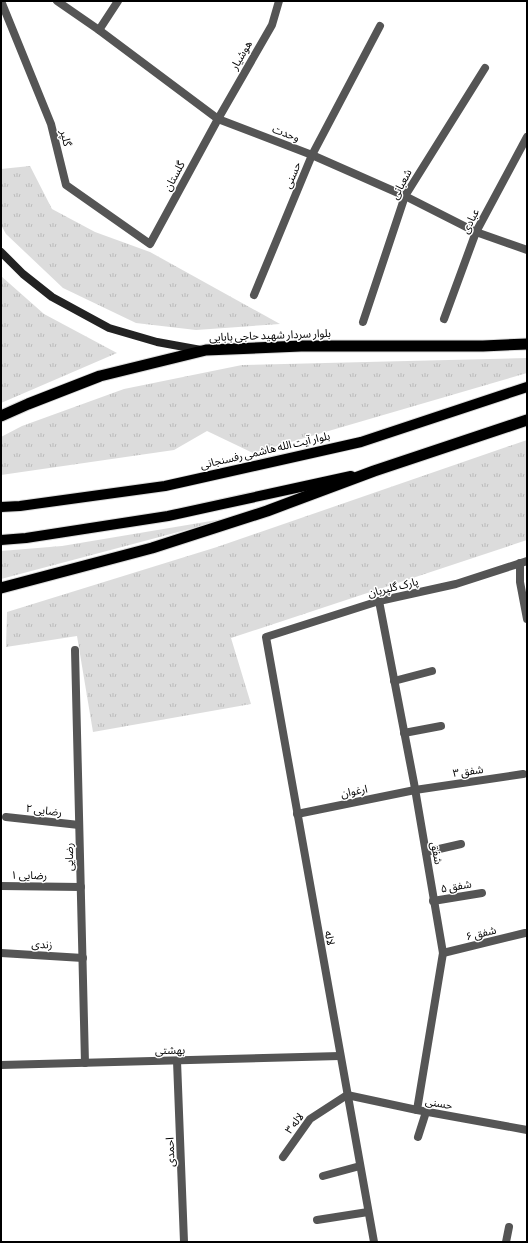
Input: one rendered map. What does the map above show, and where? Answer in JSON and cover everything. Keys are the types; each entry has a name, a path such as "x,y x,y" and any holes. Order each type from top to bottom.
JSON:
{"highway":[{"name":"بلوار سردار شهید حاجی بابایی","path":"1,416 100,376 204,351 301,346 483,346 527,344"},
{"path":"6,586 152,548 268,511 374,471 527,420"}],"main road":[{"path":"1,252 23,274 52,297 109,328 157,342 204,351"},
{"name":"بلوار آیت الله هاشمی رفسنجانی","path":"1,507 20,506 165,486 361,442 527,387"},
{"path":"1,540 26,538 168,516 374,471"},
{"path":"1,594 6,586"}],"street":[{"name":"گلپر","path":"2,1 51,124 66,185 150,244"},
{"name":"وحدت","path":"57,1 99,30 218,119 312,155 405,196 476,232 527,250"},
{"path":"99,30 118,1"},
{"name":"هوشیار","path":"218,119 272,25 279,1"},
{"name":"حسنی","path":"254,295 312,155 380,26"},
{"name":"شعبانی","path":"363,322 405,196 485,68"},
{"name":"گلستان","path":"150,244 218,119"},
{"name":"عبادی","path":"444,319 476,232 527,137"},
{"path":"523,562 520,582 527,619"},
{"name":"پارک گلپریان","path":"266,638 379,601 456,584 523,562"},
{"name":"شفق","path":"379,601 415,790 442,953 417,1110"},
{"name":"لاله","path":"266,638 374,1242"},
{"name":"رضایی","path":"75,650 85,1063"},
{"path":"394,681 432,671"},
{"path":"404,733 441,726"},
{"name":"شفق ۳","path":"415,790 523,774"},
{"name":"ارغوان","path":"297,814 415,790"},
{"name":"رضایی ۲","path":"6,817 80,825"},
{"path":"426,852 461,844"},
{"name":"رضایی ۱","path":"1,886 81,887"},
{"name":"شفق ۵","path":"433,901 482,893"},
{"name":"شفق ۶","path":"442,953 525,933"},
{"name":"زندی","path":"1,953 83,958"},
{"name":"بهشتی","path":"1,1065 340,1056"},
{"name":"احمدی","path":"177,1061 184,1242"},
{"name":"حسنی","path":"347,1095 426,1112 527,1130"},
{"name":"لاله ۳","path":"283,1157 310,1119 347,1095"},
{"path":"418,1137 426,1112"},
{"path":"322,1176 360,1166"},
{"path":"317,1220 368,1212"},
{"path":"506,1242 509,1227"}],"green space":[{"path":"30,166 52,209 95,232 150,252 280,324 196,330 136,323 63,288 6,234 1,225 1,169"},
{"path":"1,276 44,314 117,353 1,403"},
{"path":"527,358 527,373 253,453 207,431 174,450 1,475 1,437 22,426 124,389 242,365"},
{"path":"527,440 527,540 231,638 251,704 93,732 77,636 6,647 7,612 217,547"},
{"path":"235,517 1,579 1,551 62,546"}]}
